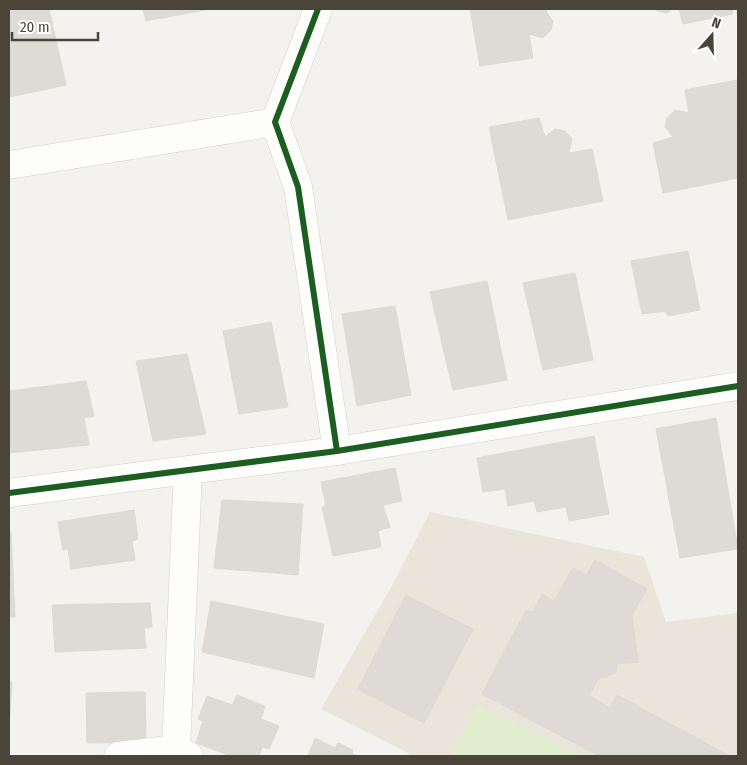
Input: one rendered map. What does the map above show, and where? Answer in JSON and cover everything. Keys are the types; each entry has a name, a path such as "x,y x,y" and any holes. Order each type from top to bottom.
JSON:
{"street":[{"path":"318,9 275,122 298,187 337,451"},
{"path":"9,165 275,122"},
{"path":"9,493 337,451 738,386"},
{"path":"118,756 182,753 188,471"}],"shaded area":[{"path":"430,512 644,557 666,622 738,613 738,756 414,756 321,709 393,584"}],"green space":[{"path":"477,705 582,756 452,756"}],"building":[{"path":"9,9 49,9 66,85 9,97"},
{"path":"143,9 210,9 146,21"},
{"path":"470,9 552,9 545,10 553,21 551,30 543,38 529,34 533,58 480,66"},
{"path":"655,9 672,9 667,13"},
{"path":"679,9 732,9 733,14 683,24"},
{"path":"737,80 738,178 663,193 653,143 673,137 665,127 667,118 675,110 689,113 685,90"},
{"path":"539,118 545,137 555,129 565,131 572,139 569,153 592,149 603,201 508,220 489,127"},
{"path":"688,251 700,310 668,316 665,311 642,314 631,261"},
{"path":"575,273 593,360 543,370 523,283"},
{"path":"487,281 507,380 453,390 430,292"},
{"path":"395,306 411,395 357,406 342,314"},
{"path":"271,322 288,407 239,414 223,331"},
{"path":"187,354 206,434 153,441 136,361"},
{"path":"86,381 94,416 84,418 89,445 9,453 9,391"},
{"path":"716,418 738,549 680,558 656,429"},
{"path":"594,436 609,514 569,521 566,507 537,512 534,501 508,506 505,489 483,492 477,458"},
{"path":"395,468 402,501 383,505 390,527 378,531 381,547 333,556 322,507 326,506 321,482"},
{"path":"222,500 303,504 298,575 214,568"},
{"path":"134,510 138,539 132,541 135,560 71,569 68,549 63,550 58,522"},
{"path":"9,532 11,532 15,617 9,617"},
{"path":"595,560 647,589 632,615 638,662 617,664 616,673 598,679 589,696 610,708 617,695 730,756 599,756 482,694 526,610 533,612 542,594 554,601 573,568 587,575"},
{"path":"406,595 473,629 424,723 358,689"},
{"path":"211,601 324,624 314,678 202,652"},
{"path":"150,603 152,627 144,628 146,648 55,652 52,605"},
{"path":"9,682 12,682 9,729"},
{"path":"145,692 146,742 87,743 86,693"},
{"path":"237,695 265,706 261,719 279,726 269,749 262,747 259,756 231,756 196,743 203,721 198,719 207,696 232,705"},
{"path":"315,738 335,748 338,743 353,750 352,754 356,756 308,756"}],"cycle path":[{"path":"318,9 275,122 298,187 337,451"},
{"path":"9,493 337,451 738,386"}]}
